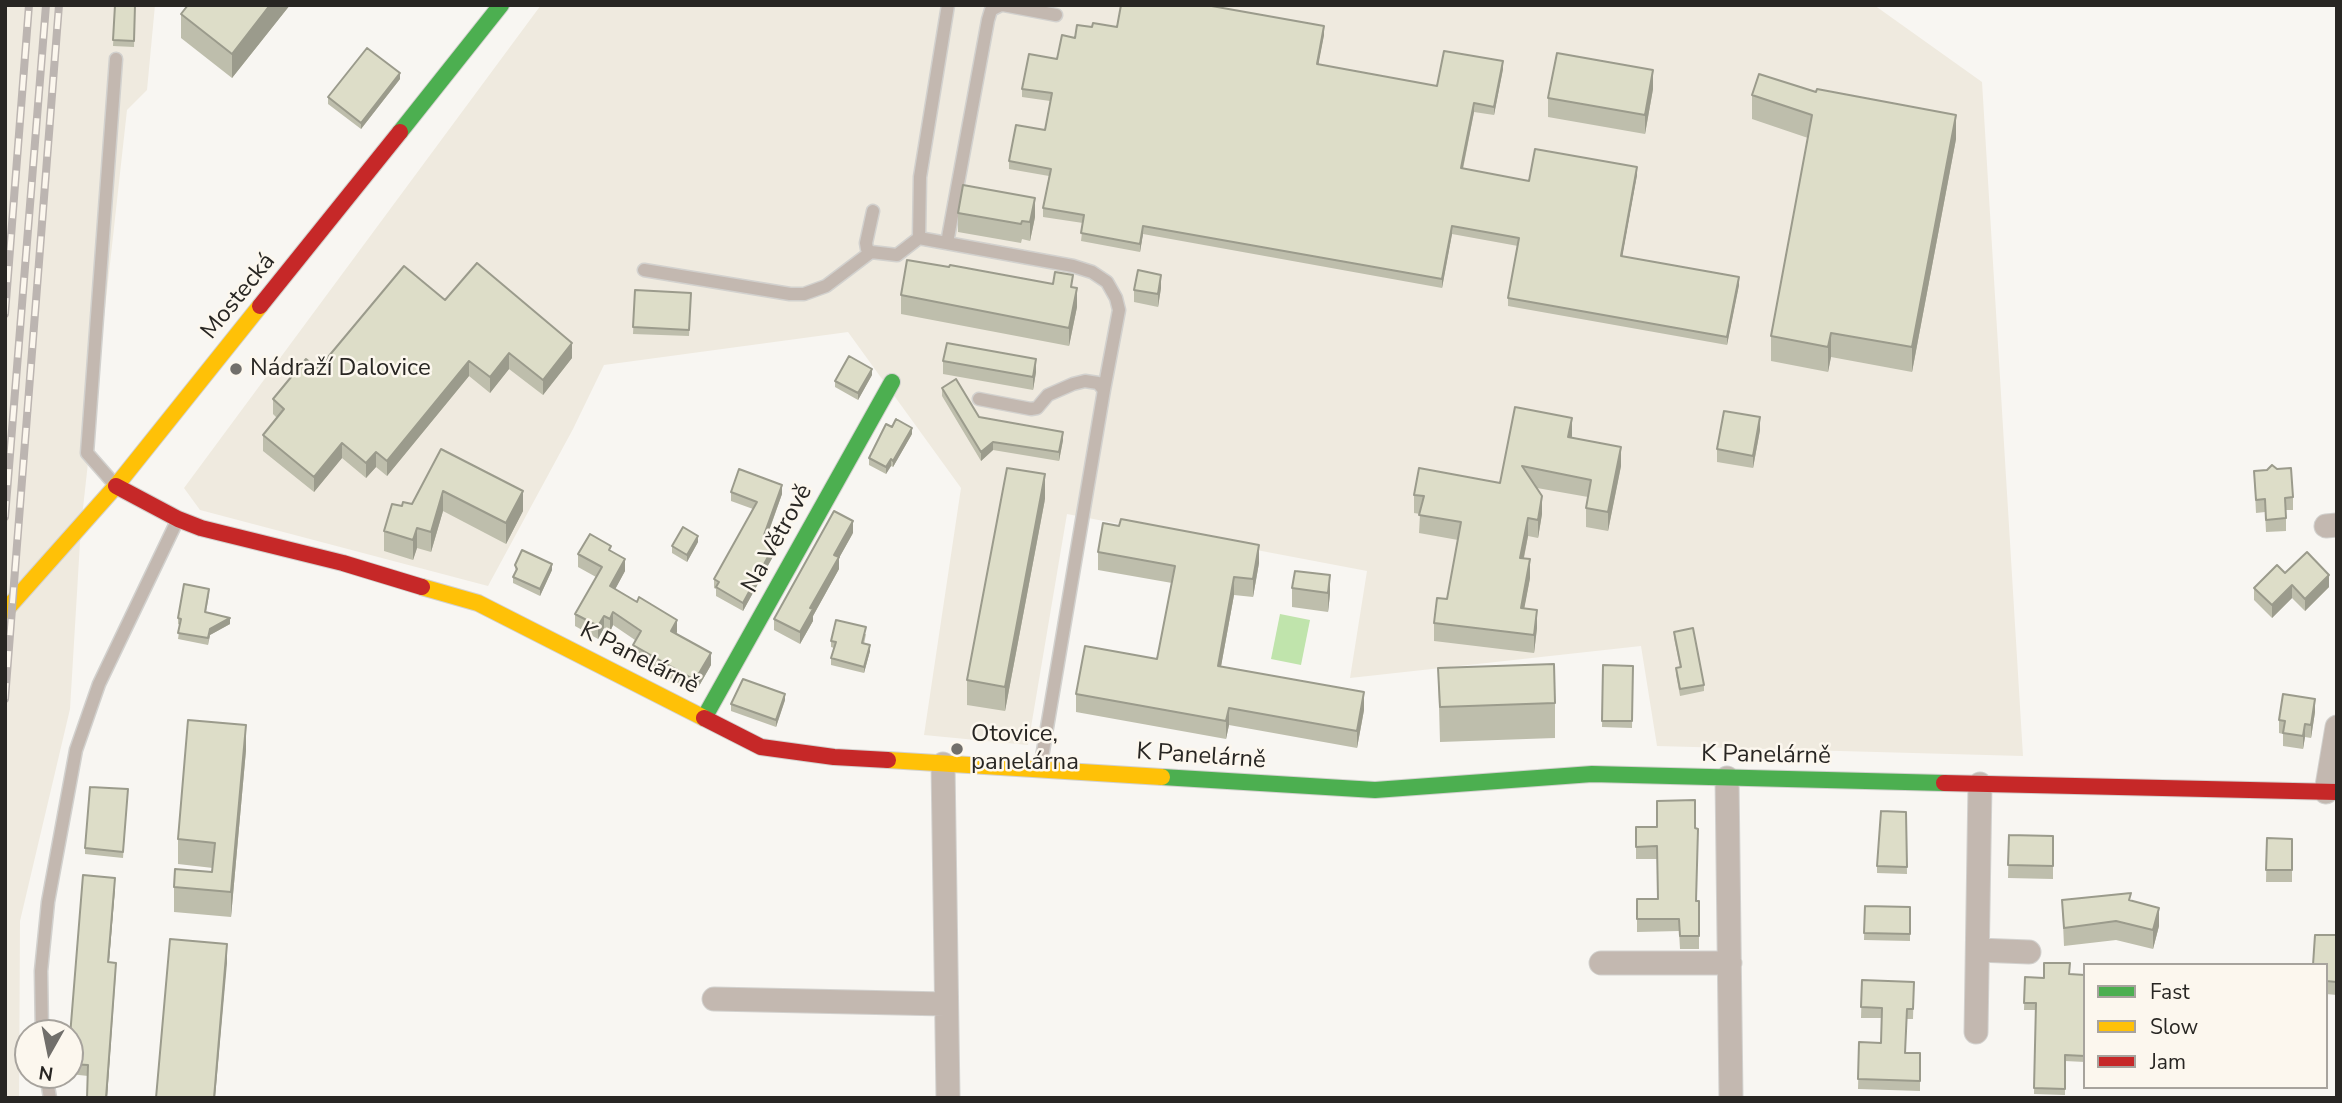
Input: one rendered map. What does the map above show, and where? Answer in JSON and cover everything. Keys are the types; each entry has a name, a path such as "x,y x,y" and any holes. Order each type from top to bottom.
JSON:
{"street":[{"name":"Mostecká","path":"5,611 116,486 502,5"},
{"name":"Na Větrově","path":"704,718 892,382"},
{"name":"K Panelárně","path":"116,486 178,519 201,527 343,562 478,603 761,747 834,757 1375,790 1592,774 2331,792"},
{"path":"2331,792 2337,727"},
{"path":"943,764 948,1098"},
{"path":"1727,778 1731,1098"},
{"path":"1976,1032 1980,784"},
{"path":"1978,950 2029,951"},
{"path":"1601,963 1730,963"},
{"path":"714,999 945,1004"}],"lane":[{"path":"919,238 920,177 948,5"},
{"path":"947,243 991,10 1002,5 1056,15"},
{"path":"116,59 87,453 116,486"},
{"path":"873,211 866,243 871,252 897,255 919,238 1073,266 1092,272 1107,282 1116,298 1119,310 1040,769"},
{"path":"644,270 804,294 826,286 871,252"},
{"path":"979,399 1031,409 1037,408 1048,395 1073,384 1086,381 1098,383 1104,390"},
{"path":"42,1019 41,971 48,902 76,750 99,684 178,519"}],"shaded area":[{"path":"5,5 155,5 147,90 127,110 81,526 70,709 20,921 19,1019 14,1019 14,1089 19,1089 19,1098 5,1098"},
{"path":"541,5 1874,5 1982,82 2023,756 1657,746 1641,646 1350,678 1367,571 1067,514 1028,745 924,735 961,488 848,332 604,365 573,429 488,586 200,510 184,488"},
{"path":"1280,614 1310,620 1301,665 1271,659"}],"building":[{"path":"115,5 135,5 134,41 113,40"},
{"path":"188,5 270,5 232,54 181,14"},
{"path":"1121,5 1206,5 1324,26 1317,64 1437,86 1444,51 1503,61 1494,107 1474,103 1461,168 1529,181 1535,149 1637,167 1621,256 1739,277 1727,337 1508,298 1519,238 1452,226 1442,279 1143,226 1140,244 1081,233 1084,215 1043,208 1051,169 1009,161 1016,125 1045,130 1052,93 1022,89 1029,54 1057,59 1062,35 1075,38 1077,25 1092,27 1093,23 1117,27"},
{"path":"367,48 400,73 361,123 328,97"},
{"path":"1557,53 1653,70 1645,115 1548,98"},
{"path":"1759,74 1816,92 1817,89 1956,115 1912,347 1831,333 1828,347 1771,336 1812,115 1752,95"},
{"path":"963,185 1035,198 1030,222 1022,221 1021,224 958,213"},
{"path":"907,260 1053,284 1055,272 1073,275 1071,287 1077,288 1069,328 901,295"},
{"path":"477,263 572,343 543,380 509,353 490,377 469,361 387,461 376,452 366,463 342,443 314,477 263,435 284,409 273,399 306,359 318,369 404,266 445,300"},
{"path":"1138,270 1161,275 1158,294 1134,290"},
{"path":"635,290 691,293 689,330 633,327"},
{"path":"947,343 1036,359 1033,377 943,361"},
{"path":"849,356 872,369 858,393 835,381"},
{"path":"956,379 979,417 1063,432 1059,452 993,442 981,452 942,388"},
{"path":"1515,407 1572,418 1568,437 1621,447 1608,512 1586,508 1591,480 1522,466 1542,496 1538,520 1528,518 1520,558 1530,559 1521,608 1537,610 1534,635 1434,623 1437,598 1447,599 1461,522 1419,515 1424,496 1414,495 1419,468 1500,483"},
{"path":"1724,411 1760,417 1753,456 1717,449"},
{"path":"896,419 912,428 893,461 891,459 886,467 869,458 886,424 892,427"},
{"path":"441,449 523,491 506,523 443,491 431,532 417,528 413,540 384,531 392,504 412,504"},
{"path":"2272,465 2277,469 2291,468 2293,497 2285,498 2286,518 2266,520 2265,499 2256,500 2254,471 2267,470"},
{"path":"1007,468 1045,474 1005,687 967,680"},
{"path":"739,469 782,485 764,535 776,542 743,603 716,587 719,582 714,579 757,502 731,492"},
{"path":"834,511 853,521 834,555 839,557 810,608 813,609 800,632 774,619"},
{"path":"1121,519 1259,545 1253,579 1234,577 1218,666 1364,692 1357,731 1229,708 1226,721 1076,694 1085,646 1157,659 1175,566 1098,552 1103,523 1119,526"},
{"path":"683,527 698,536 687,555 672,546"},
{"path":"590,534 611,546 609,550 625,559 610,586 637,602 639,597 677,620 671,631 711,653 695,680 633,645 641,631 613,612 610,619 604,616 598,626 575,614 602,567 578,554"},
{"path":"522,550 552,564 540,589 513,577"},
{"path":"2307,552 2329,575 2305,599 2292,585 2272,605 2254,588 2277,565 2285,573"},
{"path":"1295,571 1330,575 1328,593 1292,588"},
{"path":"184,584 209,589 205,612 230,618 210,629 208,638 178,633"},
{"path":"836,620 866,627 862,643 870,645 864,667 831,658 836,642 831,641"},
{"path":"1693,628 1704,685 1680,689 1676,668 1681,667 1674,632"},
{"path":"1554,664 1555,703 1440,707 1438,668"},
{"path":"1603,665 1633,666 1632,721 1602,721"},
{"path":"743,679 785,694 776,720 731,704"},
{"path":"2283,694 2315,699 2311,725 2305,724 2303,736 2283,733 2285,721 2279,720"},
{"path":"188,720 246,725 231,892 174,887 175,869 212,872 215,843 178,839"},
{"path":"90,787 128,789 123,852 85,848"},
{"path":"1695,800 1695,828 1698,829 1696,901 1699,901 1699,936 1680,936 1679,919 1637,919 1637,899 1658,899 1657,846 1636,847 1636,827 1657,827 1657,801"},
{"path":"1881,811 1906,812 1907,867 1877,866"},
{"path":"2009,835 2053,836 2053,866 2008,865"},
{"path":"2267,838 2292,839 2292,870 2266,870"},
{"path":"83,875 115,878 108,962 116,963 106,1098 87,1098 88,1065 84,1065 84,1019 71,1019"},
{"path":"2131,893 2129,900 2159,908 2153,930 2116,921 2064,928 2062,900"},
{"path":"1865,906 1910,907 1910,934 1864,933"},
{"path":"2315,935 2337,935 2337,982 2328,981 2328,963 2313,963"},
{"path":"170,939 227,944 214,1098 156,1098"},
{"path":"2044,963 2070,963 2069,974 2083,975 2083,1056 2065,1055 2065,1089 2034,1088 2036,1003 2024,1003 2025,977 2044,978"},
{"path":"1862,980 1914,982 1913,1009 1907,1009 1905,1053 1920,1053 1920,1081 1858,1079 1859,1042 1881,1043 1882,1008 1861,1007"}],"railway":[{"path":"5,314 29,5"},
{"path":"5,517 46,5"},
{"path":"5,699 59,5"}],"traffic: fast":[{"path":"400,132 501,5"},
{"path":"704,718 892,382"},
{"path":"1162,777 1375,790 1592,774 1944,783"}],"traffic: slow":[{"path":"5,611 116,486 260,306"},
{"path":"422,587 478,603 704,718"},
{"path":"888,760 1162,777"}],"traffic: jam":[{"path":"260,306 400,132"},
{"path":"116,486 178,519 201,528 343,563 422,587"},
{"path":"704,718 761,747 834,757 888,760"},
{"path":"1944,783 2337,792"}],"place":[{"name":"Nádraží Dalovice","path":"236,369"},
{"name":"Otovice, panelárna","path":"957,749"}]}
